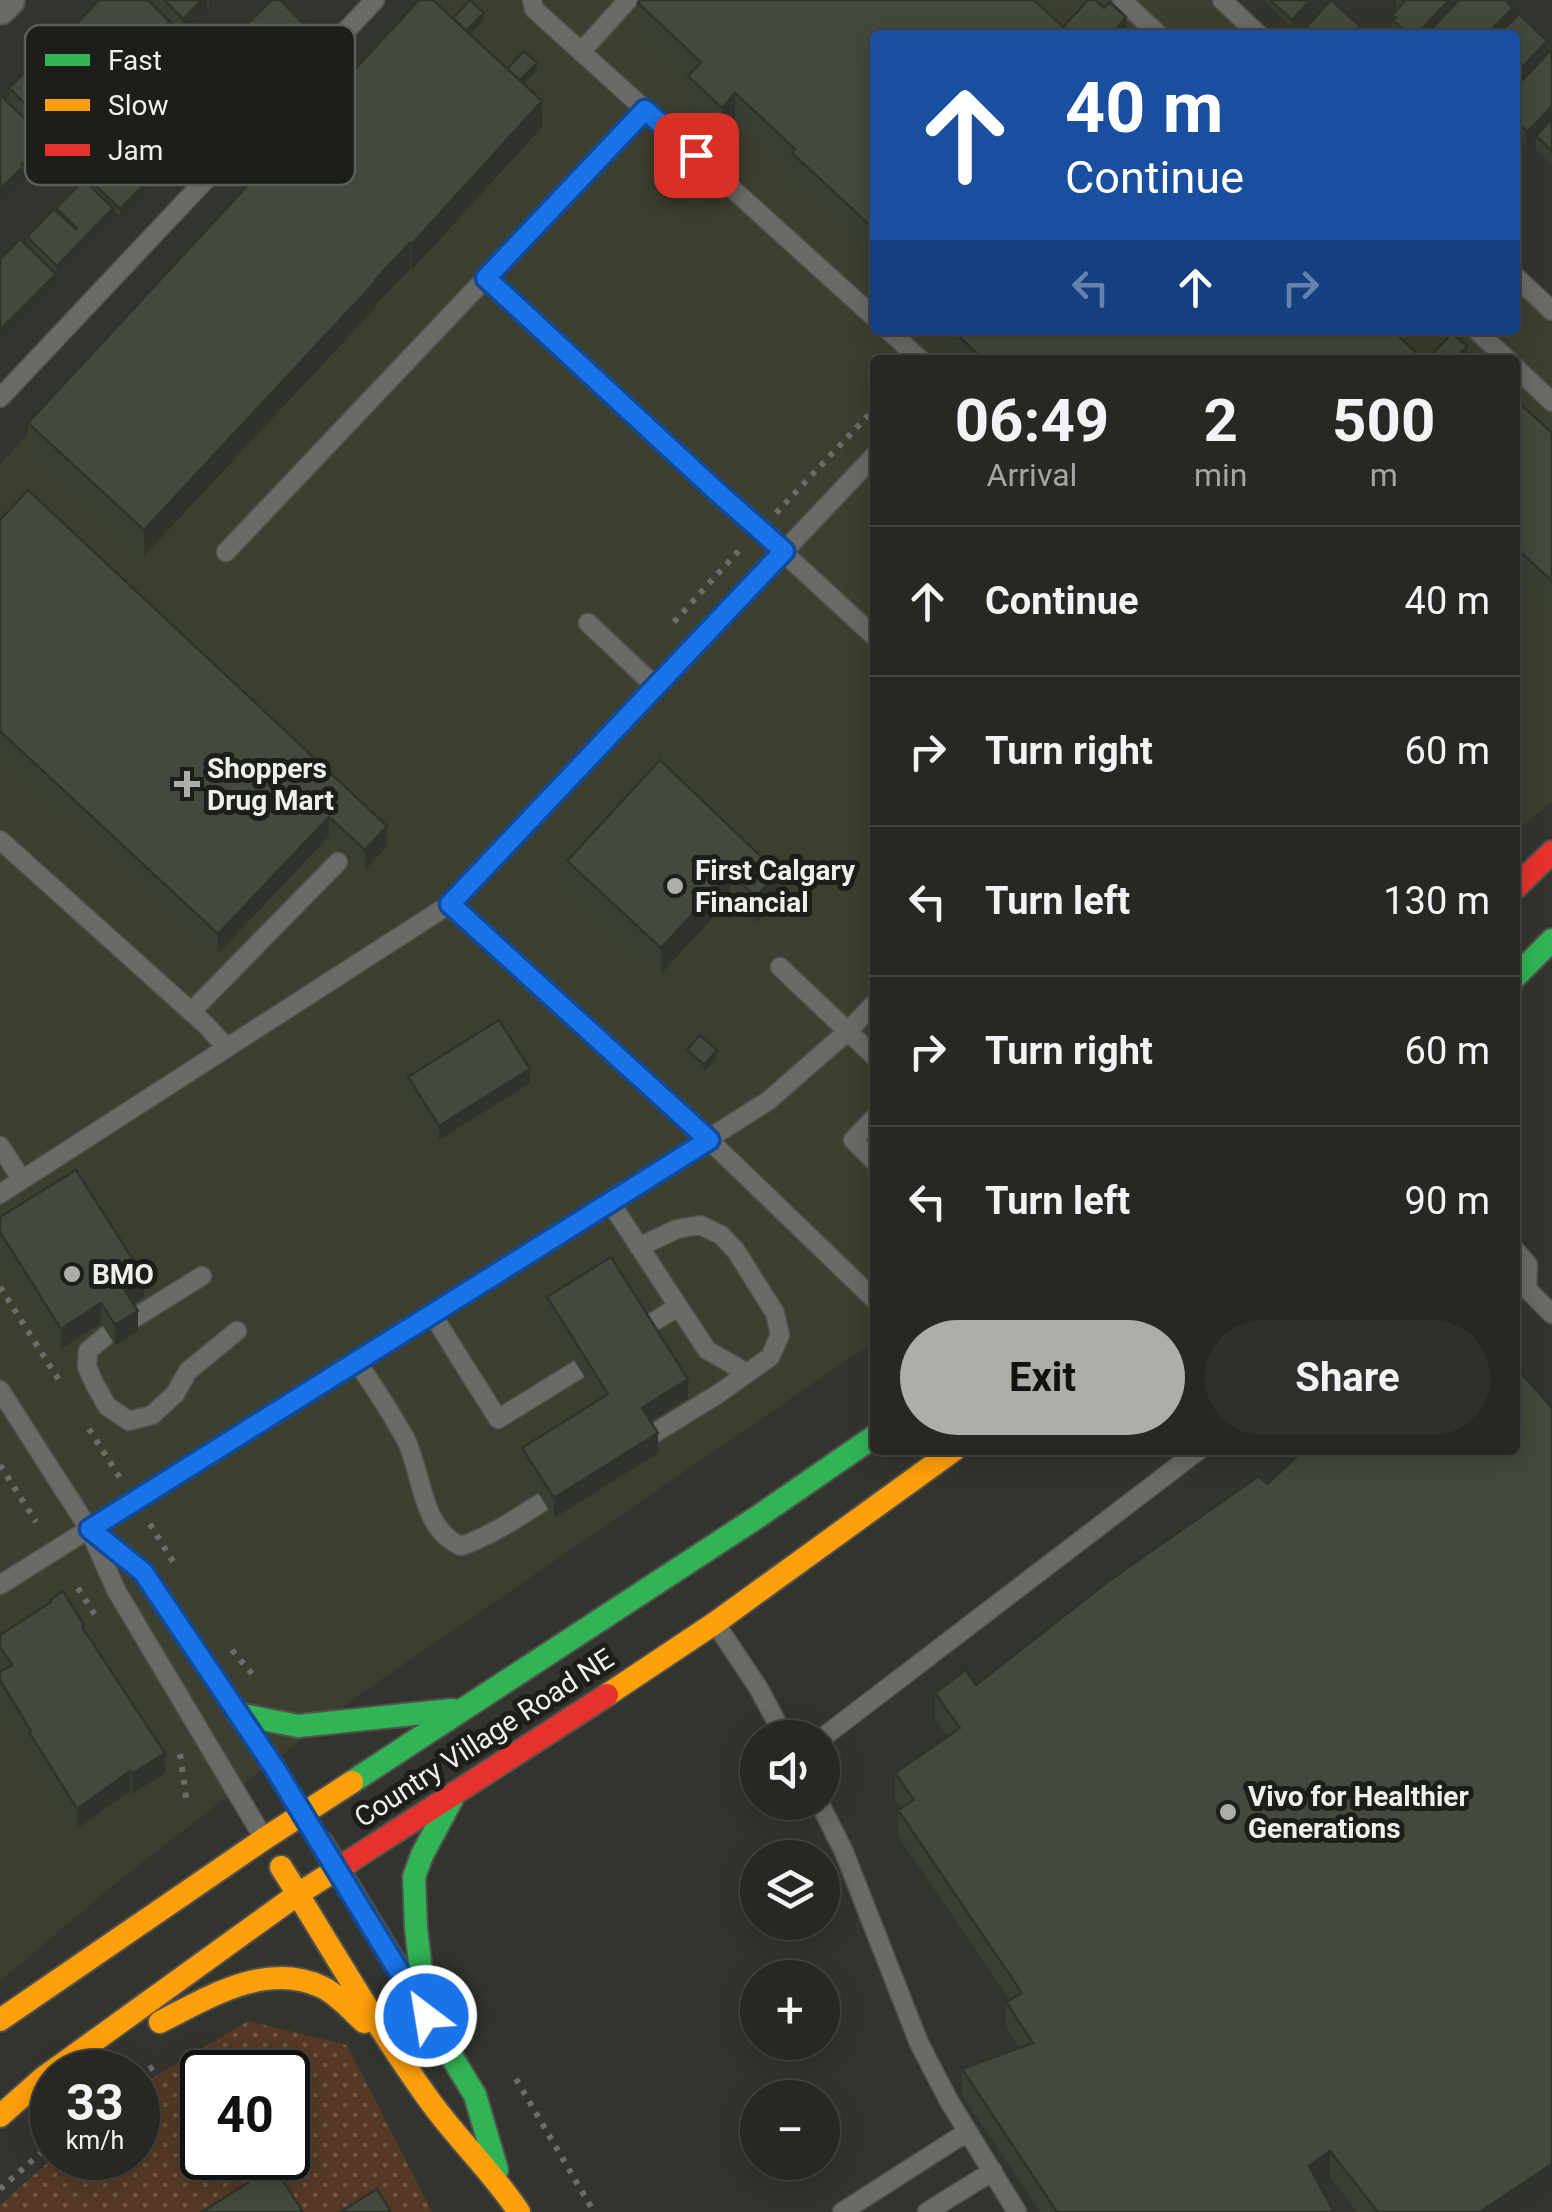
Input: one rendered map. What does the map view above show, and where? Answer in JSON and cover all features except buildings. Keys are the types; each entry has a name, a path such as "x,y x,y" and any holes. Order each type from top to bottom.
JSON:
{"street":[{"path":"0,8 8,0"},
{"path":"1520,883 1552,852"},
{"path":"1520,972 1552,940"},
{"name":"Country Village Road NE","path":"0,2020 264,1839 870,1439"},
{"name":"Country Village Road NE","path":"84,2050 298,1894 715,1623 947,1455"},
{"path":"238,1714 298,1726 461,1709"},
{"path":"426,2016 414,1877 422,1854 456,1792"},
{"path":"304,1813 474,2095 501,2183"},
{"path":"264,1839 386,2040 442,2118 501,2183 519,2212"},
{"path":"102,2050 242,1982 282,1978 325,1988 386,2040"},
{"name":"Country Village Road NE","path":"0,2116 30,2091"}],"lane":[{"path":"351,25 375,0"},
{"path":"532,0 534,9 870,313"},
{"path":"581,52 628,0"},
{"path":"1122,0 1155,30"},
{"path":"1222,0 1255,30"},
{"path":"226,552 645,110"},
{"path":"0,398 201,185"},
{"path":"486,278 870,632"},
{"path":"1520,281 1552,311"},
{"path":"894,335 916,355"},
{"path":"1481,335 1501,355"},
{"path":"1520,373 1552,402"},
{"path":"0,1194 450,904 870,460"},
{"path":"588,622 655,686"},
{"path":"0,840 227,1048"},
{"path":"191,1012 338,862"},
{"path":"450,904 709,1140 870,1295"},
{"path":"780,967 870,1052"},
{"path":"0,1585 768,1102 870,1008"},
{"path":"870,1122 852,1140 870,1157"},
{"path":"0,1146 22,1180"},
{"path":"610,1202 707,1350 747,1373"},
{"path":"639,1248 677,1229 700,1225 721,1235 736,1251 775,1312 780,1336 770,1357 648,1437"},
{"path":"1520,1256 1528,1265 1521,1290 1552,1314"},
{"path":"132,1320 202,1276"},
{"path":"643,1328 678,1307"},
{"path":"432,1314 498,1419 579,1368"},
{"path":"108,1334 88,1350 87,1367 107,1406 128,1421 152,1415 175,1394 188,1371 237,1331"},
{"path":"357,1361 401,1432 424,1498 450,1542 462,1546 472,1542 544,1501"},
{"path":"0,1390 90,1529 116,1590 264,1839"},
{"path":"840,1724 1192,1455"},
{"path":"90,1529 143,1572 304,1813"},
{"path":"715,1623 776,1720"},
{"path":"828,1820 919,2042 1016,2212"},
{"path":"842,2212 967,2132"},
{"path":"927,2212 993,2171"}],"path":[{"path":"634,666 870,413"},
{"path":"0,1466 36,1522"},
{"path":"150,1524 184,1577"},
{"path":"78,1588 99,1622"},
{"path":"224,1638 267,1686"},
{"path":"177,1748 186,1802"},
{"path":"516,2079 594,2212"},
{"path":"0,2189 30,2162"}],"shaded area":[{"path":"430,0 1217,0 1248,30 870,30 870,335 1520,335 1520,292 1552,323 1552,801 1520,828 1520,355 870,355 870,1344 359,1695 122,1878 0,1981 0,464 259,185 355,185 355,81"},
{"path":"248,2021 347,2045 432,2212 0,2212 0,2205 30,2178 160,2180 160,2074 180,2062 180,2180 310,2180 310,2050 200,2050"}],"traffic: fast":[{"path":"1520,972 1552,940"},
{"path":"352,1782 870,1439"},
{"path":"238,1714 298,1726 452,1710"},
{"path":"424,1997 414,1877 452,1799"},
{"path":"322,1843 475,2095 497,2170"}],"traffic: slow":[{"path":"607,1695 715,1623 947,1455"},
{"path":"0,2020 352,1782"},
{"path":"0,2116 43,2078 298,1894 350,1861"},
{"path":"281,1867 407,2069 519,2212"},
{"path":"160,2022 238,1985 280,1978 322,1987 364,2022"}],"traffic: jam":[{"path":"1520,883 1552,852"},
{"path":"350,1861 607,1695"}],"place":[{"name":"Shoppers Drug Mart","path":"187,784"},
{"name":"First Calgary Financial","path":"675,886"},
{"name":"BMO","path":"72,1274"},
{"name":"Vivo for Healthier Generations","path":"1228,1812"}],"route":[{"path":"426,2016 274,1767 143,1572 90,1529 709,1140 450,904 784,551 486,278 645,110 696,155"}]}
